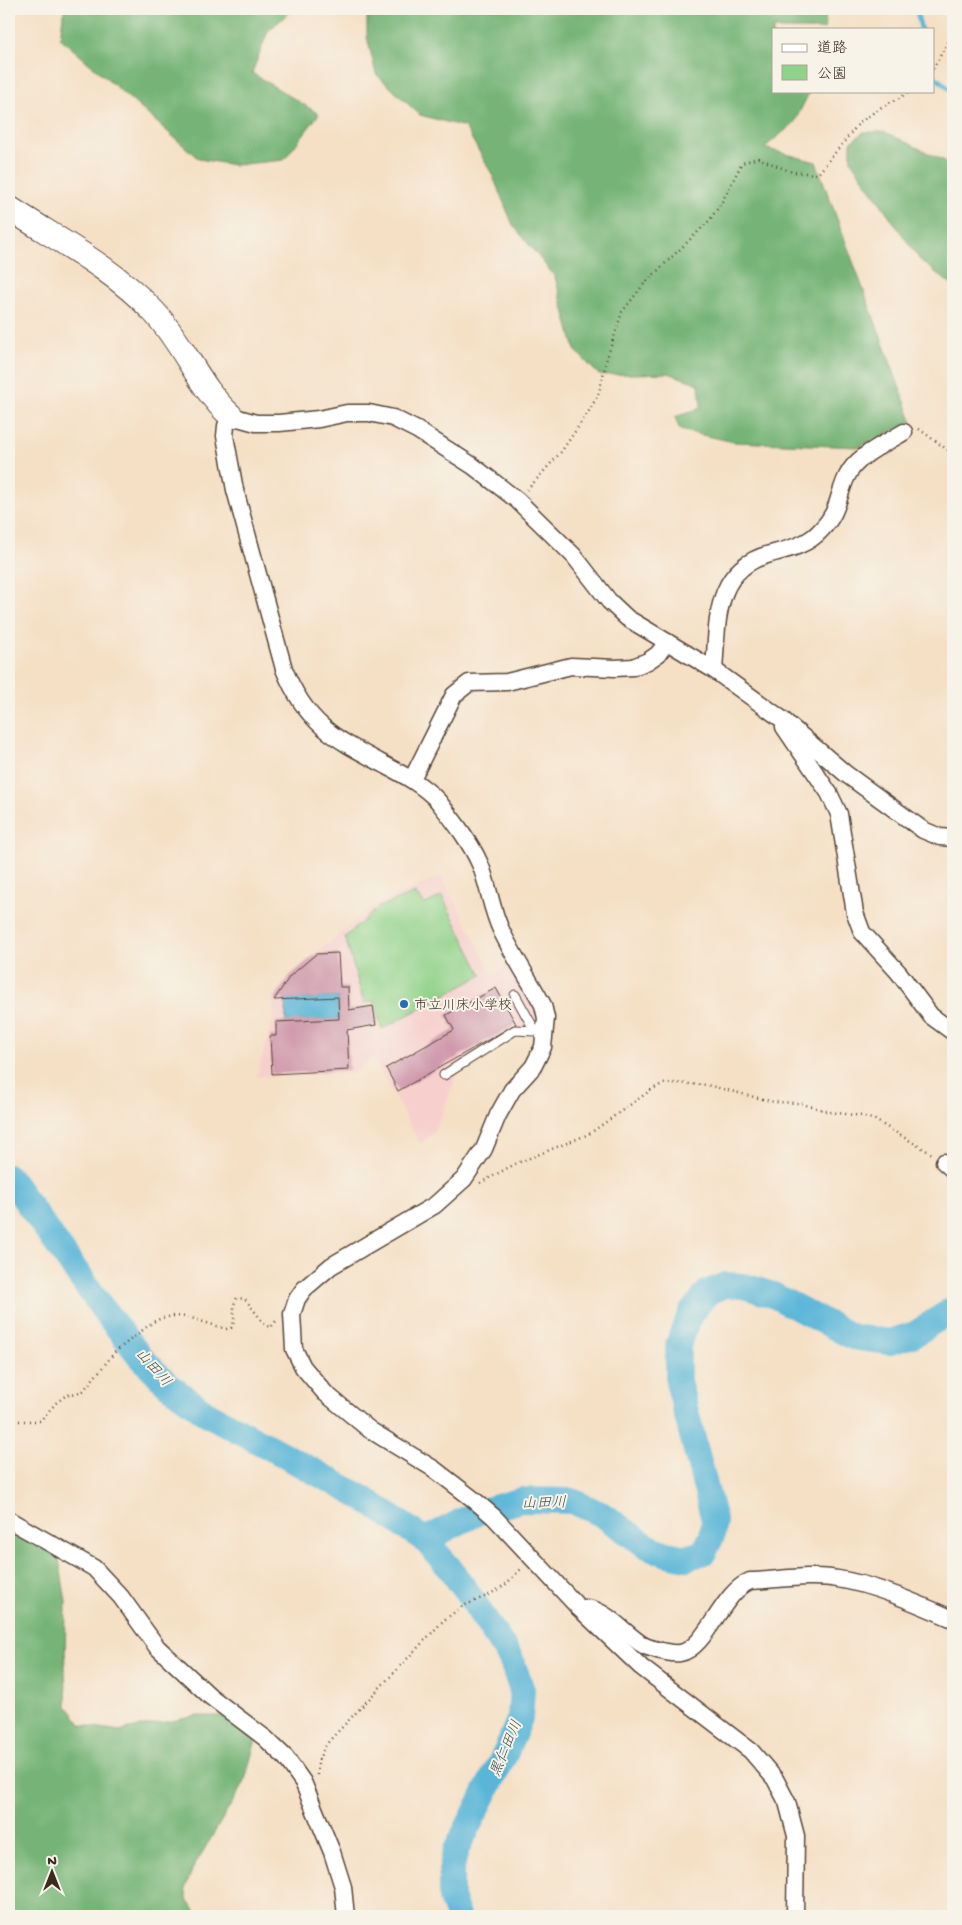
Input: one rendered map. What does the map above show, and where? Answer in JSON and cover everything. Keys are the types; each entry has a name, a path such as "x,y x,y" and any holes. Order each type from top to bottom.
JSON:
{"street":[{"path":"9,208 106,271 132,291 155,313 175,338 217,404 231,416 256,422 279,423 319,419 347,413 368,413 393,418 417,430 473,466 517,500 574,556 609,601 627,618 714,670 783,720 846,774 923,830 953,838"},
{"path":"231,416 226,426 225,436 235,490 284,669 292,690 305,711 332,735 344,744 412,779 436,799 452,819 480,864 489,897 502,931 543,1005 546,1018 540,1031 542,1048 533,1067 512,1090 498,1115 484,1149 464,1179 435,1205 331,1266 314,1279 297,1299 292,1314 294,1349 303,1367 325,1393 370,1430 434,1470 473,1499 494,1517 579,1608 641,1667 751,1751 775,1780 787,1802 796,1836 795,1916"},
{"path":"714,670 721,601 734,576 743,565 757,558 807,542 819,533 829,522 837,508 847,475 855,465 867,454 904,432"},
{"path":"412,779 454,695 469,683 507,682 571,666 615,668 633,666 648,662 658,654 667,642"},
{"path":"783,720 783,726 788,735 829,793 839,814 855,913 862,932 900,973 931,1016 953,1032"},
{"path":"9,1520 94,1568 121,1597 157,1646 211,1697 265,1738 286,1758 303,1782 332,1852 343,1887 346,1916"},
{"path":"579,1608 589,1607 601,1613 644,1646 670,1653 686,1651 697,1643 733,1592 741,1585 750,1581 837,1579 907,1599 953,1619"}],"lane":[{"path":"515,995 540,1031"},
{"path":"444,1075 515,1030 540,1031"}],"path":[{"path":"934,68 953,32"},
{"path":"517,500 561,452 589,411 599,393 607,358 622,312 644,284 709,221 722,202 742,163 758,158 792,172 818,174 859,123 880,108 911,92"},
{"path":"904,432 916,427 953,454"},
{"path":"464,1179 475,1183 484,1182 515,1164 589,1134 651,1090 662,1084 676,1082 707,1085 774,1102 799,1104 830,1112 862,1116 875,1120 949,1166"},
{"path":"9,1421 40,1420 56,1402 66,1396 83,1391 121,1346 162,1318 174,1316 188,1317 226,1329 231,1328 235,1321 233,1303 237,1298 245,1300 266,1326 271,1326 282,1315 292,1314"},
{"path":"317,1776 317,1764 321,1753 329,1741 444,1620 463,1606 506,1584 532,1557"}],"shaded area":[{"name":"市立川床小学校","path":"441,876 493,974 513,962 538,1010 538,1035 512,1035 458,1072 435,1131 420,1144 373,1057 354,1073 256,1077 273,1021 273,998 288,976 377,903"}],"green space":[{"path":"64,9 293,9 268,31 252,73 319,114 284,160 234,165 199,159 60,38"},
{"path":"367,9 827,9 824,28 772,28 772,92 810,92 794,123 764,148 816,162 912,421 859,447 734,442 680,430 675,417 701,408 699,384 668,373 599,375 575,350 555,277 513,225 492,174 465,127 420,115 376,74 367,37"},
{"path":"864,132 885,132 953,165 953,286 920,260 851,161 851,142"},
{"path":"415,893 425,904 442,896 482,975 382,1029 374,1001 364,1003 345,937 379,907"},
{"path":"9,1516 58,1553 66,1602 65,1673 67,1706 82,1725 119,1731 197,1716 239,1716 257,1736 244,1783 193,1868 185,1889 188,1902 200,1916 9,1916"}],"water":[{"path":"338,997 339,1019 286,1022 285,999"}],"building":[{"path":"338,953 340,987 348,987 349,1010 373,1006 376,1025 347,1030 349,1070 272,1074 270,1036 276,1036 276,1022 339,1019 338,997 274,1000 290,976 316,954"},
{"path":"496,988 516,1024 398,1091 386,1068 454,1030 446,1015"}],"waterway":[{"path":"916,9 921,28"},
{"path":"934,76 953,92"},
{"name":"山田川","path":"9,1177 103,1309 139,1355 167,1384 206,1413 363,1498 425,1540 448,1566 467,1592 511,1659 522,1690 520,1718 506,1752 456,1850 451,1871 451,1898 458,1916"},
{"name":"山田川","path":"425,1540 479,1512 522,1500 572,1501 601,1514 647,1546 667,1554 687,1558 704,1552 712,1536 714,1520 678,1381 678,1345 691,1313 708,1292 725,1285 744,1286 773,1295 853,1337 890,1342 915,1334 953,1309"}],"place":[{"name":"市立川床小学校","path":"404,1004"}],"water label":[{"name":"黒仁田川","path":"505,1748"}]}
